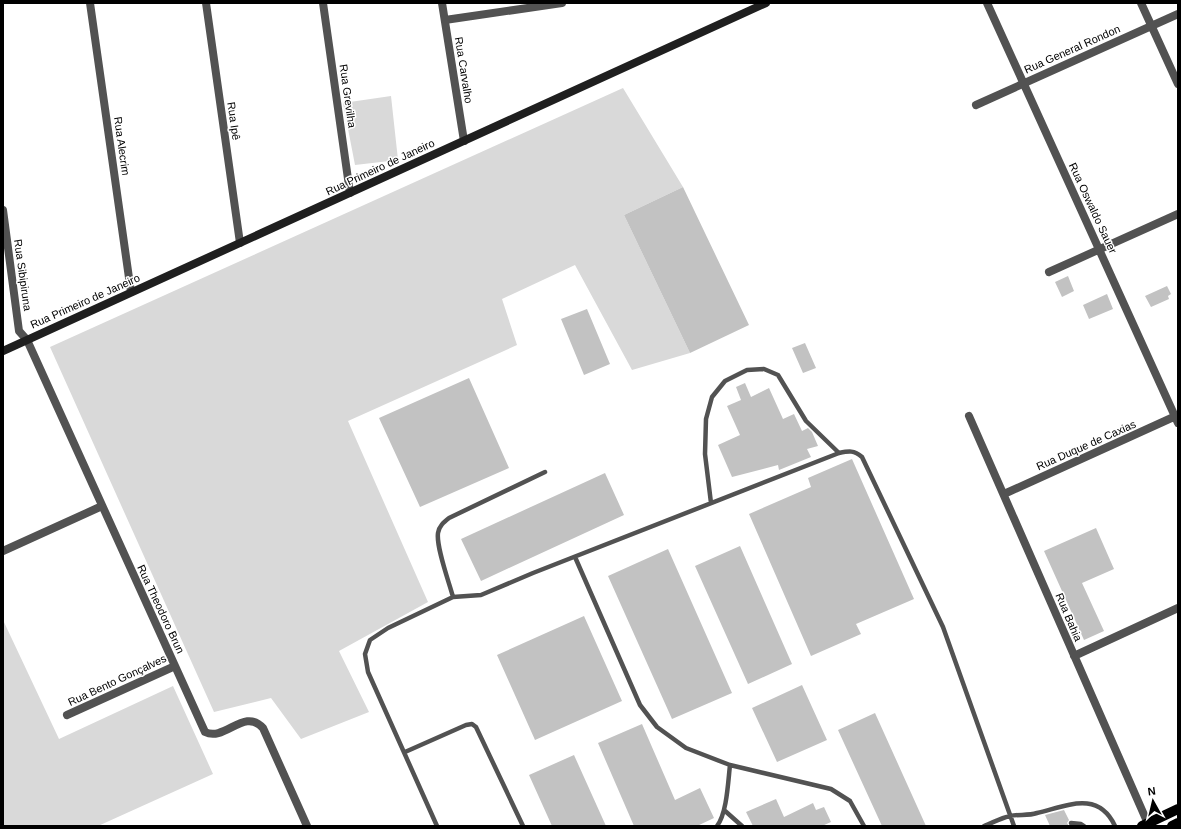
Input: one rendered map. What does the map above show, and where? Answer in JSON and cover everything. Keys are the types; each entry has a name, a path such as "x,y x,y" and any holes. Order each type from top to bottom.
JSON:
{"main road":[{"path":"1146,825 1178,809"},
{"path":"1172,826 1178,823"}],"street":[{"name":"Rua Alecrim","path":"90,3 131,292"},
{"name":"Rua Ipê","path":"206,3 240,243"},
{"name":"Rua Grevilha","path":"323,3 350,193"},
{"name":"Rua Carvalho","path":"442,3 446,20 464,141"},
{"path":"446,20 528,5 562,3"},
{"name":"Rua Primeiro de Janeiro","path":"3,351 766,3"},
{"name":"Rua Oswaldo Sauer","path":"987,3 1177,418"},
{"path":"1141,3 1178,84"},
{"name":"Rua General Rondon","path":"976,105 1178,14"},
{"name":"Rua Sibipiruna","path":"3,210 5,236 19,331 26,340"},
{"path":"1049,272 1178,214"},
{"name":"Rua Theodoro Brun","path":"26,340 205,732 210,734 219,733 249,720 258,722 263,728 307,826"},
{"name":"Rua Bahia","path":"969,416 1146,825"},
{"name":"Rua Duque de Caxias","path":"1004,494 1177,418"},
{"path":"3,551 102,506"},
{"path":"1074,656 1178,608"},
{"name":"Rua Bento Gonçalves","path":"68,715 175,666"}],"lane":[{"path":"711,503 705,454 706,418 712,397 725,381 747,370 764,369 778,375 806,422 839,453"},
{"path":"437,826 368,672 365,654 370,640 388,628 453,597 481,595 575,556 839,453 849,451 856,452 862,457 943,627 1014,826"},
{"path":"453,597 439,546 438,533 440,525 449,518 545,472"},
{"path":"575,556 640,705 657,727 686,748 730,765 831,789 850,801 864,826"},
{"path":"405,752 466,725 472,724 476,727 523,826"},
{"path":"717,826 721,821 724,810 730,765"},
{"path":"984,826 1010,816 1036,814 1072,804 1089,803 1109,813 1115,826"},
{"path":"724,810 742,826"},
{"path":"1070,823 1081,824 1084,826"}],"shaded area":[{"path":"623,88 683,187 624,215 690,353 632,370 575,265 502,299 517,345 348,421 428,602 339,651 369,712 301,739 271,698 214,712 50,347"},
{"path":"391,96 398,160 355,165 343,103"},
{"path":"3,620 59,739 173,686 213,774 98,826 3,826"}],"building":[{"path":"683,187 749,325 690,353 624,215"},
{"path":"1068,276 1074,291 1062,297 1055,282"},
{"path":"1167,286 1171,294 1168,296 1169,299 1151,307 1145,296"},
{"path":"1107,294 1113,309 1089,319 1083,305"},
{"path":"587,309 610,364 584,375 561,319"},
{"path":"805,343 816,368 803,373 792,348"},
{"path":"469,378 509,468 420,507 379,418"},
{"path":"745,383 751,397 769,388 783,419 794,414 802,431 808,428 812,432 818,446 807,449 811,457 779,470 778,465 732,477 718,445 740,435 727,406 741,400 736,387"},
{"path":"852,459 914,599 856,624 861,634 811,656 749,514 811,487 808,478"},
{"path":"605,473 624,515 481,581 461,539"},
{"path":"1096,528 1114,569 1082,583 1104,631 1084,640 1044,551"},
{"path":"740,546 792,664 748,684 695,566"},
{"path":"668,549 732,693 672,719 608,576"},
{"path":"584,616 622,701 535,740 497,655"},
{"path":"802,685 827,740 777,762 752,708"},
{"path":"875,713 926,826 882,826 838,730"},
{"path":"642,724 675,800 700,788 714,818 697,826 634,826 598,743"},
{"path":"574,755 606,826 552,826 529,775"},
{"path":"776,799 784,817 813,803 816,810 824,807 831,822 822,826 753,826 746,812"},
{"path":"1064,810 1069,820 1067,823 1069,826 1050,826 1045,815"}]}
